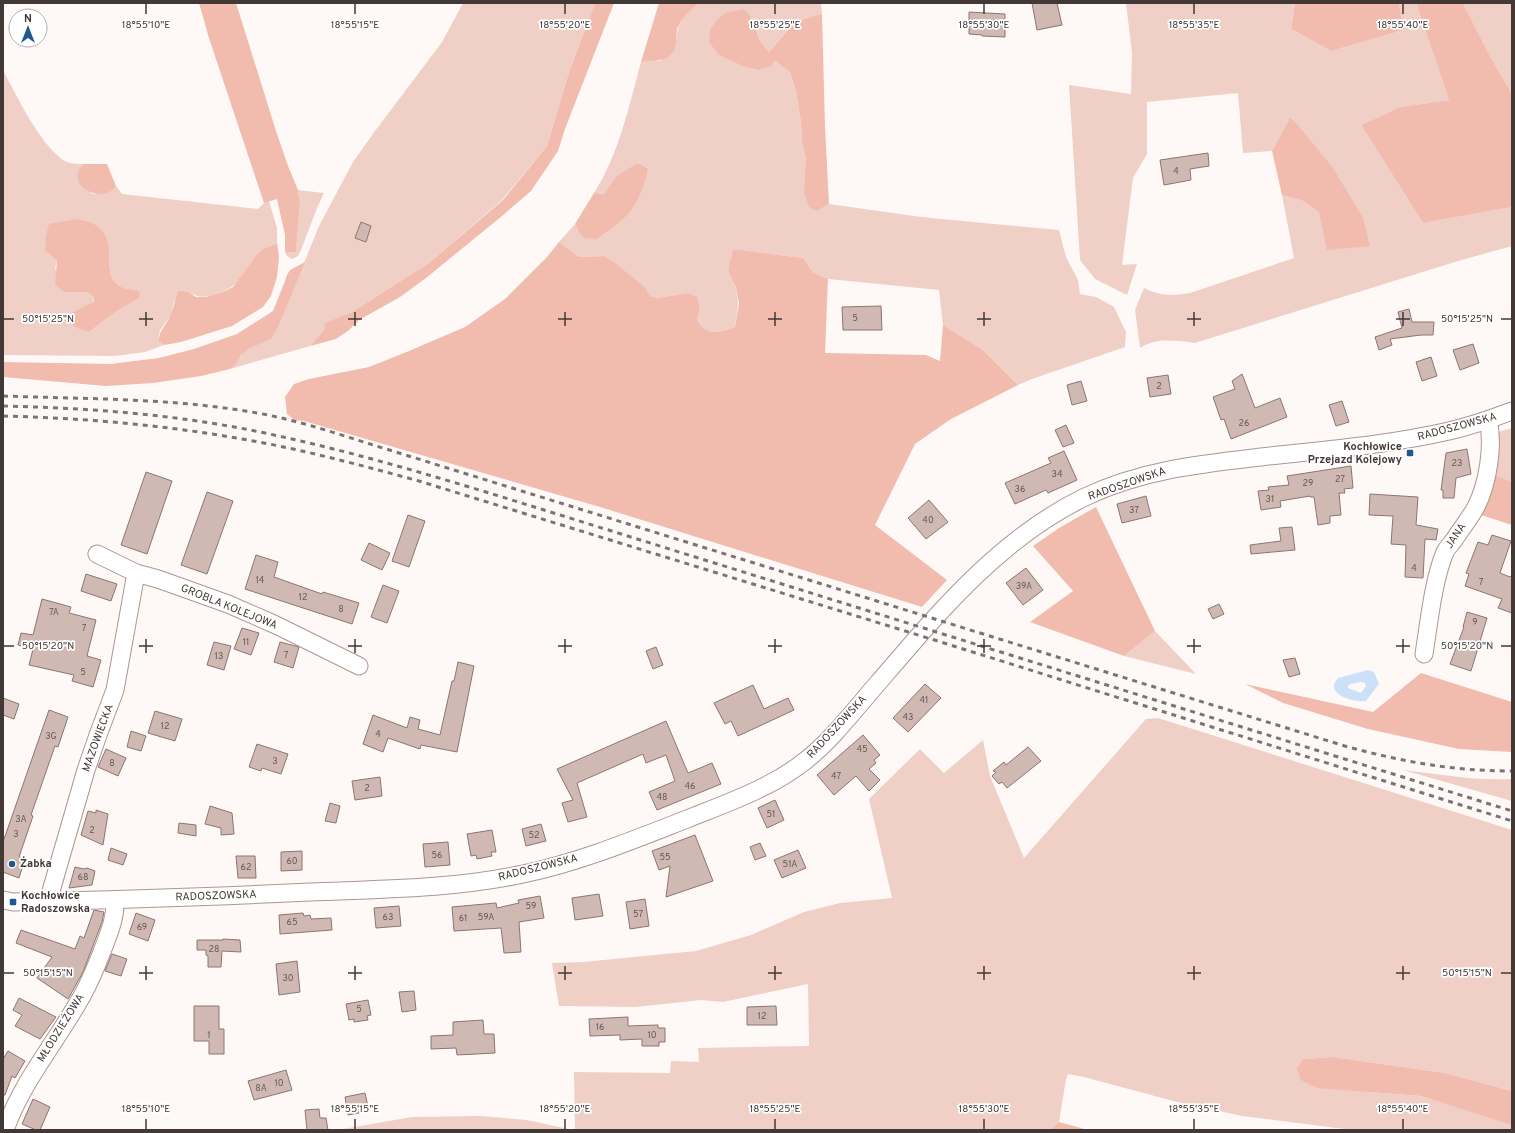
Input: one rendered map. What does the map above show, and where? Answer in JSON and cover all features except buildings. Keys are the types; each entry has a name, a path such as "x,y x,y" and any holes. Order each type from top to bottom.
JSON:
{"street":[{"name":"RADOSZOWSKA","path":"3,900 13,902 115,900 450,886 524,874 604,851 721,805 778,779 806,761 831,736 919,635 980,572 1006,549 1033,529 1086,497 1111,487 1164,470 1402,440 1451,431 1512,411"},
{"name":"JANA","path":"1424,654 1437,579 1442,561 1446,550 1476,507 1485,480 1490,442 1488,420"},
{"name":"GROBLA KOLEJOWA","path":"97,554 136,573 158,579 228,604 276,625 359,666"},
{"name":"MAZOWIECKA","path":"51,901 51,891 84,777 98,734 115,690 136,573"},
{"name":"MŁODZIEŻOWA","path":"5,1130 23,1091 41,1060 80,1001 96,969 110,932 116,909 115,900"}],"shaded area":[{"path":"199,3 236,3 276,131 298,190 300,203 296,252 285,252 285,235 277,199 264,203 209,38"},
{"path":"463,3 595,3 569,72 547,146 502,200 429,263 352,312 326,323 324,330 310,346 230,369 246,350 267,340 277,330 319,226 353,162 442,42"},
{"path":"595,3 614,3 565,129 558,151 531,191 426,278 400,297 359,320 348,331 336,339 310,346 324,330 325,323 352,312 429,263 503,200 547,146 569,72"},
{"path":"659,3 699,3 686,14 681,21 677,29 676,44 671,54 663,59 641,62"},
{"path":"699,3 821,3 822,14 804,19 791,27 769,52 760,41 751,17 725,13 790,72 796,91 801,123 802,142 806,159 806,173 817,211 829,204 921,217 1059,230 1066,257 1078,280 1080,294 1096,297 1114,307 1126,332 1125,347 1018,385 983,350 943,325 939,290 828,279 813,272 803,258 733,249 728,270 735,286 738,298 735,327 714,332 705,329 697,320 700,308 687,293 658,298 650,296 645,287 613,261 604,256 579,257 559,242 575,224 578,231 597,239 615,226 634,207 640,196 648,168 638,163 604,194 594,193 603,178 617,146 641,62 660,61 676,46 677,31 681,21"},
{"path":"1126,3 1295,3 1291,29 1331,51 1404,30 1399,3 1416,3 1449,100 1400,107 1361,125 1423,223 1512,207 1512,246 1458,261 1195,343 1160,341 1153,342 1140,348 1135,310 1144,288 1155,293 1166,295 1190,293 1294,258 1282,195 1303,201 1370,246 1292,117 1272,151 1243,153 1238,93 1147,102 1147,154 1133,178 1122,265 1137,264 1127,295 1095,279 1080,260 1069,85 1131,94 1132,53"},
{"path":"1295,3 1399,3 1404,30 1331,51 1291,29"},
{"path":"1416,3 1463,3 1491,58 1512,94 1512,207 1423,223 1361,125 1400,107 1449,100"},
{"path":"1463,3 1512,3 1512,94 1491,58"},
{"path":"744,9 751,17 760,41 769,52 791,27 803,19 822,14 829,204 817,211 809,207 804,193 806,159 802,142 801,123 796,91 790,72 775,60 771,66 759,70 743,66 719,55 709,42 710,30 716,21 725,13"},
{"path":"3,70 29,118 45,142 63,160 73,164 84,164 78,178 81,185 93,194 113,190 116,186 122,194 258,209 264,203 269,201 277,228 277,243 256,255 240,279 233,286 219,293 203,297 189,292 174,301 171,315 160,330 158,341 164,345 145,352 115,356 3,355","holes":["78,219 97,225 105,234 108,242 111,276 115,282 122,287 137,290 139,298 114,313 89,332 94,297 87,292 65,292 55,268 57,260"]},
{"path":"1291,117 1333,168 1363,218 1370,246 1327,250 1319,212 1303,201 1282,195 1272,151"},
{"path":"638,163 648,168 642,190 631,211 619,223 597,239 584,238 578,231 575,224 594,193 604,194 617,176"},
{"path":"84,164 107,164 116,186 111,191 98,194 85,189 80,185 78,179 78,171"},
{"path":"298,190 324,193 301,250 298,256 292,259 287,256 285,252 296,252 300,203"},
{"path":"78,219 94,224 105,234 108,242 111,276 115,282 122,287 137,290 140,293 139,298 114,313 89,332 77,328 68,320 71,313 94,302 94,297 87,292 65,292 55,285 57,260 45,250 49,224"},
{"path":"559,242 579,257 604,256 613,261 645,287 650,296 658,298 687,293 697,297 700,308 697,320 705,329 714,332 735,327 739,303 736,288 728,270 733,249 803,258 813,272 828,279 825,353 926,355 940,361 943,325 983,350 1018,385 951,419 915,444 875,525 947,580 922,607 600,507 304,421 294,420 287,414 285,397 294,384 309,379 369,367 465,327 505,299 547,257"},
{"path":"277,243 279,257 277,277 271,296 263,307 232,326 181,342 164,345 158,341 179,291 189,292 196,297 206,297 225,291 233,287 255,256 263,249"},
{"path":"305,262 277,330 271,339 250,348 241,355 235,365 230,369 201,376 153,383 106,386 3,377 3,362 110,364 159,358 194,349 237,334 273,311 290,270"},
{"path":"1512,428 1512,482 1494,475 1495,433"},
{"path":"1494,475 1512,482 1512,525 1481,515"},
{"path":"1096,507 1155,631 1124,656 1030,622 1073,591 1033,546 1059,528"},
{"path":"1155,631 1196,674 1124,656"},
{"path":"1421,673 1512,702 1512,752 1459,749 1368,729 1283,703 1245,684 1373,712"},
{"path":"1158,718 1512,830 1512,1091 1445,1073 1333,1057 1303,1059 1368,1092 1421,1096 1506,1122 1512,1125 1512,1130 1352,1130 1242,1116 1177,1102 1068,1074 1059,1122 1050,1130 575,1130 574,1072 670,1073 671,1061 699,1062 698,1048 809,1046 808,984 723,1002 701,1000 636,1007 559,1006 552,963 583,962 696,951 751,935 804,912 840,903 892,898 869,799 920,749 944,773 983,740 990,776 1024,858 1146,719"},
{"path":"1403,770 1471,778 1512,779 1512,801"},
{"path":"1333,1057 1445,1073 1512,1091 1512,1125 1421,1096 1317,1088 1301,1080 1297,1069 1303,1059"},
{"path":"480,1116 527,1120 573,1130 337,1130 412,1117"},
{"path":"1059,1122 1088,1130 1050,1130"}],"water":[{"path":"1368,670 1374,672 1379,684 1366,701 1354,700 1342,696 1334,689 1334,684 1338,678","holes":["1361,682 1365,683 1366,686 1361,693 1348,688 1350,684"]}],"railway":[{"path":"3,396 155,401 245,411 292,421 339,434 1348,747 1429,765 1490,771 1512,771"},
{"path":"3,406 96,410 220,424 313,444 376,460 499,496 1512,811"},
{"path":"3,416 63,418 123,423 212,434 264,443 397,475 944,643 1512,821"}],"place":[{"name":"Kochłowice Przejazd Kolejowy","path":"1410,453"},
{"name":"Żabka","path":"12,864"},
{"name":"Kochłowice Radoszowska","path":"13,902"}]}
